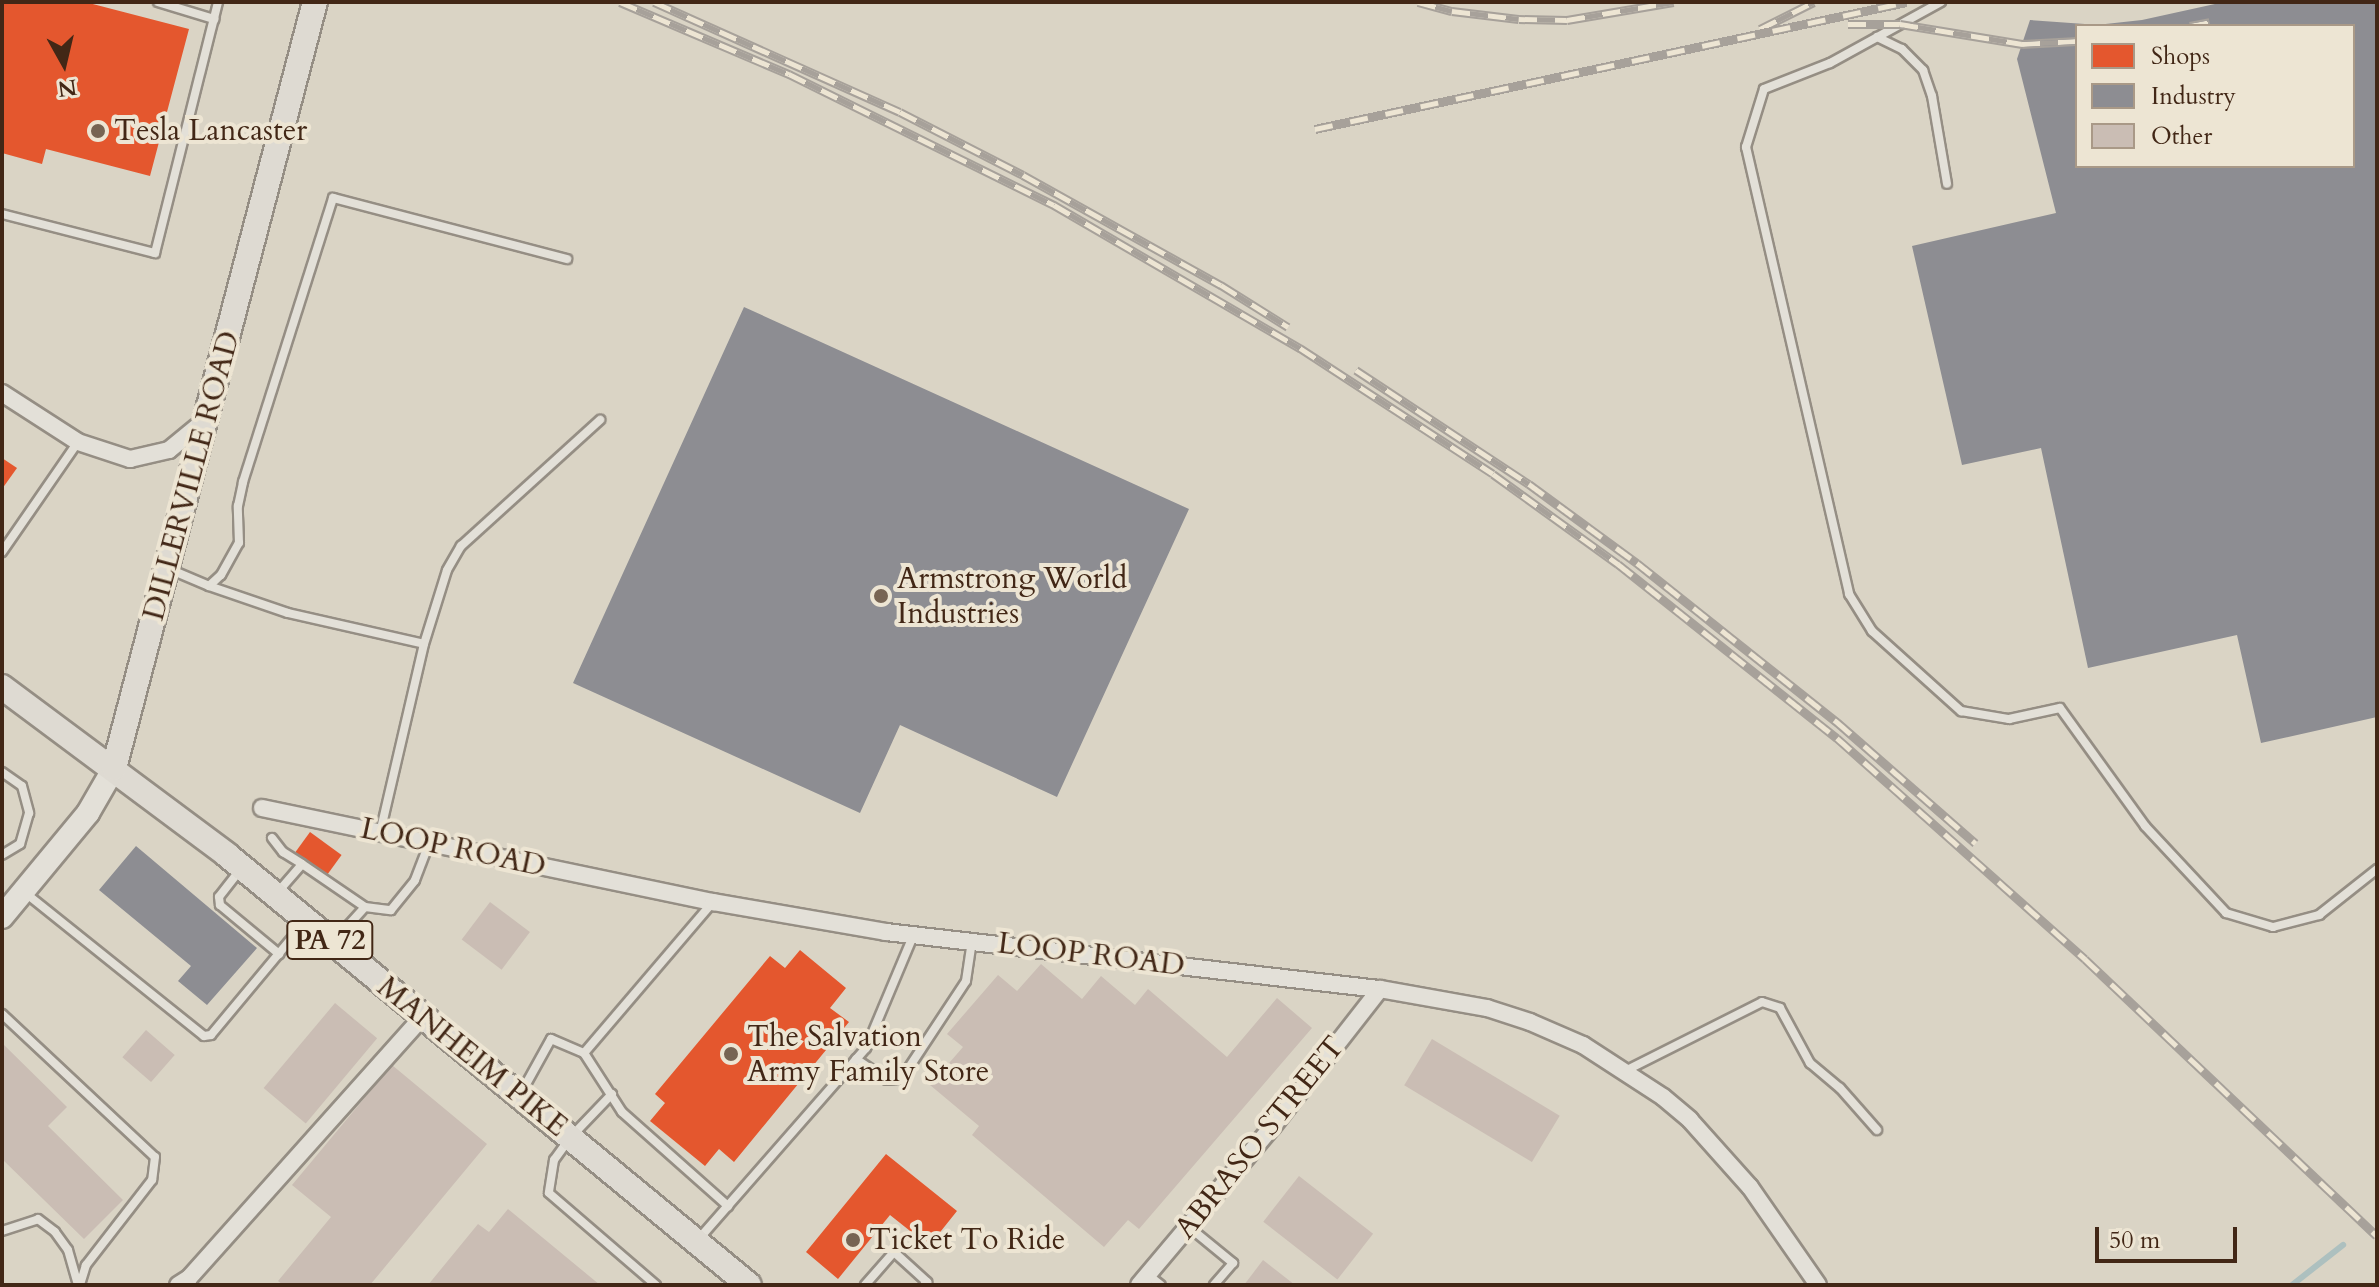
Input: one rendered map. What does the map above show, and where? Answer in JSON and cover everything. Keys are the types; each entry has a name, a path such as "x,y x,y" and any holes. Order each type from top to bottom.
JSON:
{"main road":[{"name":"DILLERVILLE ROAD","path":"2,917 88,813 114,768 315,2"},
{"name":"MANHEIM PIKE","path":"2,687 242,867 749,1285"}],"street":[{"path":"2,393 78,442 110,454 148,457 180,443 207,418"},
{"name":"LOOP ROAD","path":"262,808 713,902 914,935 1454,999 1530,1022 1583,1045 1625,1071 1690,1120 1750,1187 1818,1285"},
{"name":"ABRASO STREET","path":"1149,1281 1380,989"},
{"path":"178,1285 189,1278 423,1016"}],"lane":[{"path":"158,2 214,19"},
{"path":"2,214 155,253 218,2"},
{"path":"1941,2 1830,63 1764,89 1746,147 1849,594 1872,631 1961,711 2009,719 2060,708 2145,826 2226,913 2273,927 2319,915 2377,869"},
{"path":"1877,37 1902,49 1923,70 1932,96 1947,184"},
{"path":"209,586 221,575 239,543 238,506 243,482 333,198 567,259"},
{"path":"380,833 424,644 447,570 461,546 600,420"},
{"path":"2,552 78,442"},
{"path":"168,569 288,613 424,644"},
{"path":"2,772 22,786 29,813 20,844 2,855"},
{"path":"272,838 283,852 365,907 391,910 415,880 429,843"},
{"path":"275,895 302,864"},
{"path":"242,867 219,897 220,905 279,954"},
{"path":"23,891 204,1036 211,1035 307,921"},
{"path":"584,1053 713,902"},
{"path":"333,942 365,907"},
{"path":"696,1242 866,1048 892,994 914,935"},
{"path":"856,1059 887,1080 897,1079 908,1069 966,981 972,941"},
{"path":"1625,1071 1762,1002 1780,1008 1810,1063 1840,1088 1877,1130"},
{"path":"2,1014 155,1157 152,1180 86,1265 79,1285"},
{"path":"520,1096 551,1039 584,1053 622,1112 728,1206"},
{"path":"612,1094 570,1138 554,1160 549,1193 656,1285"},
{"path":"2,1231 38,1219 55,1232 68,1250 79,1285"},
{"path":"1189,1227 1233,1263 1214,1285"},
{"path":"865,1285 894,1252 927,1282 924,1285"}],"building: Shops":[{"path":"2,2 85,2 189,29 150,176 46,149 42,164 2,153"},
{"path":"2,458 17,468 2,489"},
{"path":"310,832 342,855 327,875 295,852"},
{"path":"800,950 846,988 830,1008 849,1022 734,1162 719,1149 705,1166 650,1121 665,1103 655,1094 770,956 785,968"},
{"path":"886,1154 957,1211 929,1246 890,1215 838,1279 806,1252"}],"building: Industry":[{"path":"2224,2 2377,2 2377,717 2261,743 2237,635 2088,668 2041,448 1962,465 1912,246 2056,213 2017,59 2030,20 2085,24 2075,24 2075,168 2355,168 2355,24 2105,24 2142,20"},
{"name":"Armstrong World Industries","path":"744,307 1189,509 1057,797 900,725 860,813 573,683"},
{"path":"136,846 257,948 207,1005 178,981 191,966 99,890"}],"building: Other":[{"path":"490,902 530,932 502,970 462,940"},
{"path":"1041,964 1082,999 1101,976 1135,1005 1148,989 1227,1057 1277,998 1312,1028 1139,1229 1128,1220 1104,1247 972,1135 979,1126 930,1085 963,1047 947,1034 998,975 1017,991"},
{"path":"335,1003 377,1038 306,1123 264,1088"},
{"path":"146,1030 175,1055 151,1082 122,1057"},
{"path":"1432,1039 1560,1116 1532,1162 1404,1085"},
{"path":"2,1043 67,1107 48,1126 123,1200 84,1239 2,1159"},
{"path":"392,1065 487,1144 370,1285 283,1285 278,1281 331,1217 292,1185"},
{"path":"1299,1176 1373,1234 1337,1280 1263,1222"},
{"path":"508,1209 600,1285 428,1285 478,1224 489,1232"},
{"path":"1263,1260 1295,1285 1244,1285"}],"waterway":[{"path":"2292,1285 2343,1245"}],"railway":[{"path":"620,2 789,74 1054,205 1300,348 1493,474 1618,564 1837,738 2085,959 2377,1236"},
{"path":"654,2 900,112 1023,175 1221,285 1288,327"},
{"path":"1418,2 1452,11 1519,19 1567,20 1673,2"},
{"path":"1760,29 1814,2"},
{"path":"1315,129 1907,2"},
{"path":"2200,24 2210,22"},
{"path":"1848,24 1900,24 2022,44 2075,41"},
{"path":"1356,370 1529,484 1637,563 1837,722 1975,843"}],"place":[{"name":"Tesla Lancaster","path":"98,131"},
{"name":"Armstrong World Industries","path":"881,596"},
{"name":"The Salvation Army Family Store","path":"731,1054"},
{"name":"Ticket To Ride","path":"853,1240"}]}
